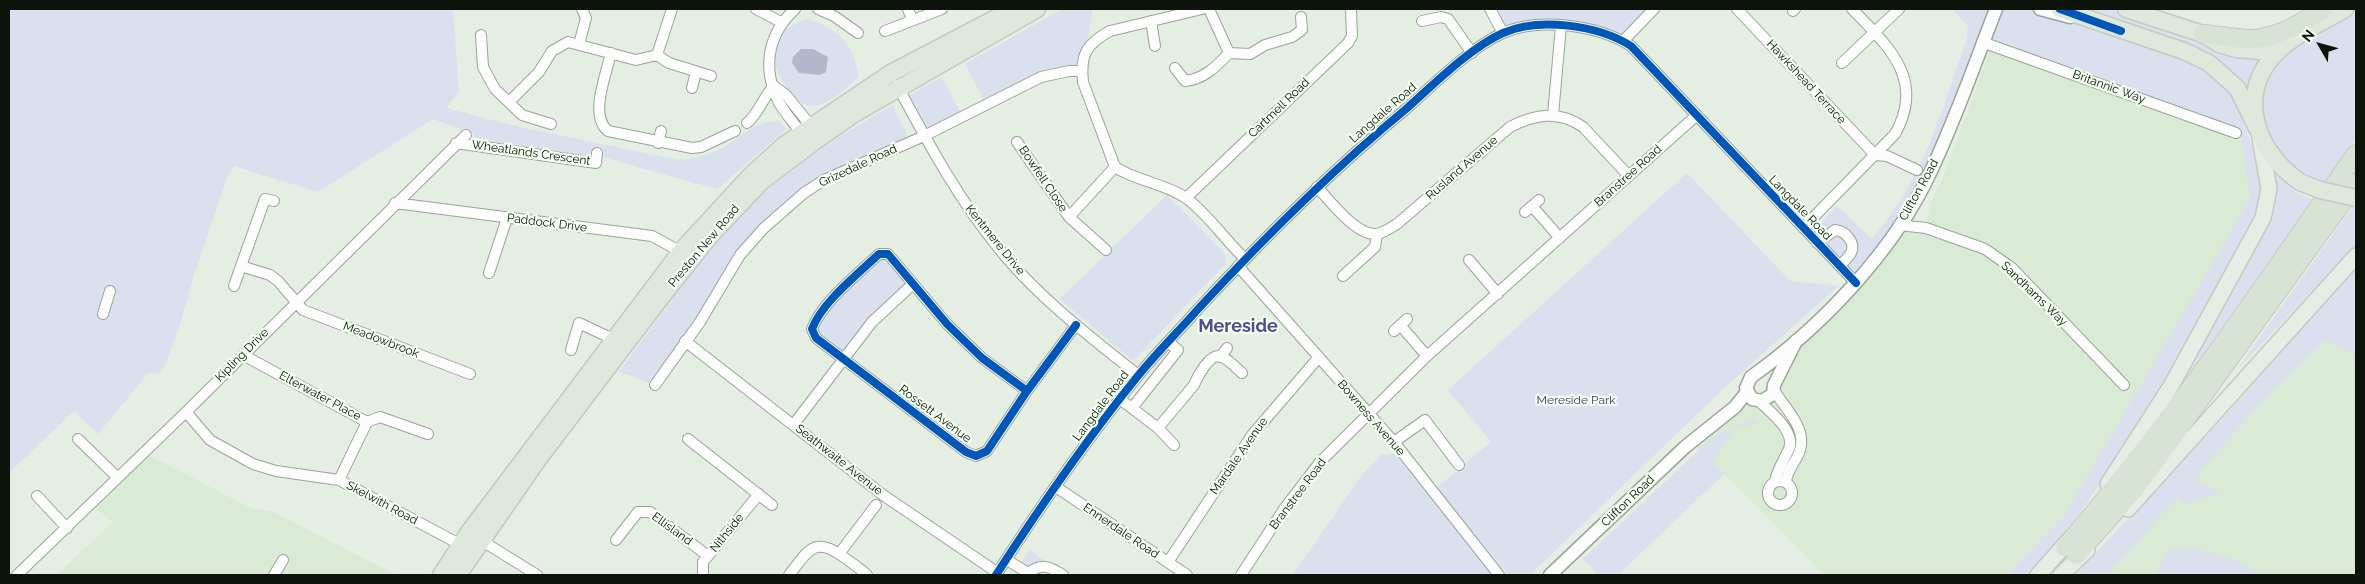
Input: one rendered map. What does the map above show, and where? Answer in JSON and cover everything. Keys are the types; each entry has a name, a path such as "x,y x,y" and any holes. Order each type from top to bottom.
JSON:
{"highway":[{"name":"Preston New Road","path":"458,575 470,542 615,340 686,255 722,223 810,135 895,80 1013,9"},
{"name":"Preston New Road","path":"895,80 1037,9"},
{"path":"2060,9 2184,51 2209,63 2237,88 2276,163 2300,182 2320,190 2356,198"},
{"path":"2126,9 2203,34 2247,39 2270,36 2294,27 2324,9"},
{"path":"2259,133 2255,105 2258,85 2272,57 2290,42 2345,9"},
{"path":"2203,34 2219,44 2244,50 2269,49 2290,42"},
{"path":"2071,551 2170,418 2356,154"},
{"path":"2071,551 2133,491 2356,184"},
{"name":"Preston New Road","path":"441,575 470,542 633,334 686,255"}],"main road":[{"path":"2060,575 2071,551 2171,386 2263,218 2267,208 2269,189 2259,133"},
{"path":"2060,575 2132,504 2356,256"},
{"path":"2038,575 2071,551"}],"street":[{"path":"657,55 672,9"},
{"path":"756,9 781,22"},
{"path":"795,9 781,22 776,34 769,67 774,86 786,95 810,135"},
{"path":"818,9 834,16 858,33"},
{"path":"908,9 912,20"},
{"path":"885,31 942,9"},
{"path":"1115,167 1083,82 1082,71 1085,51 1091,42 1110,31 1202,9"},
{"path":"1209,9 1229,54"},
{"name":"Cartmell Road","path":"1186,198 1348,43 1352,36 1351,9"},
{"path":"1490,9 1503,33"},
{"path":"1623,41 1654,9"},
{"name":"Hawkshead Terrace","path":"1737,9 1875,155"},
{"path":"1803,228 1895,134 1903,120 1908,94 1899,63 1852,9"},
{"path":"1842,63 1899,9"},
{"name":"Clifton Road","path":"1754,398 1748,380 1796,342 1856,283 1881,253 1907,214 1931,172 1995,9"},
{"path":"2040,9 2066,17 2082,16"},
{"path":"579,44 586,18 585,10"},
{"path":"1175,68 1185,81 1195,80 1211,72 1229,54 1250,54 1265,45 1292,36 1302,30 1302,17"},
{"path":"1422,21 1440,17 1448,19 1472,53"},
{"path":"1151,21 1156,46"},
{"path":"1553,115 1561,26"},
{"name":"Langdale Road","path":"997,574 1056,487 1138,375 1242,262 1317,187 1377,133 1472,53 1503,33 1520,27 1561,26 1592,29 1623,41 1638,52 1856,283"},
{"path":"481,35 482,58 487,75 495,89 522,115 551,124"},
{"name":"Britannic Way","path":"1983,40 2236,133"},
{"path":"509,102 539,72 552,51 568,42 636,60 657,55"},
{"path":"611,53 598,117 601,126 608,132 683,148 702,147 735,131"},
{"path":"657,55 669,64 711,76"},
{"name":"Grizedale Road","path":"655,385 700,322 740,255 764,228 786,208 824,180 924,136 1041,77 1069,71 1082,71"},
{"path":"692,88 696,72"},
{"name":"Kentmere Drive","path":"895,80 924,136 961,199 1005,257 1051,304 1138,375"},
{"path":"748,123 754,117 766,94 774,86"},
{"name":"Rusland Avenue","path":"1377,234 1397,224 1510,127 1525,119 1553,115 1576,122 1629,176"},
{"name":"Branstree Road","path":"1241,575 1284,509 1320,462 1428,356 1697,115"},
{"path":"658,143 660,131"},
{"name":"Kipling Drive","path":"17,575 186,412 395,203 466,135"},
{"name":"Bowfell Close","path":"1017,142 1068,217 1106,250"},
{"name":"Wheatlands Crescent","path":"456,143 596,163 597,153"},
{"path":"1875,155 1887,156 1916,170"},
{"name":"Bowness Avenue","path":"1115,167 1123,173 1160,184 1186,198 1242,262 1368,415 1394,442 1499,575"},
{"name":"Bowfell Close","path":"1068,217 1115,167"},
{"path":"1317,187 1350,222 1360,229 1377,234 1375,247 1343,276"},
{"path":"233,282 241,266 265,199 274,201"},
{"name":"Paddock Drive","path":"395,203 652,236 686,255"},
{"path":"1532,206 1560,238"},
{"name":"Sandhams Way","path":"1907,214 1926,228"},
{"path":"488,272 507,218"},
{"name":"Sandhams Way","path":"1899,225 1926,228 1985,249 2012,268 2124,385"},
{"name":"Langdale Road","path":"1817,243 1835,230 1848,237 1852,244 1852,251 1840,266"},
{"path":"844,359 816,338 812,329 816,320 844,287 879,254 888,254 947,324 982,358 1027,391"},
{"path":"1469,260 1498,294"},
{"name":"Meadowbrook","path":"241,266 270,275 303,310 470,374"},
{"path":"794,424 872,322 913,284"},
{"path":"103,314 110,291"},
{"path":"571,350 579,323 615,340"},
{"name":"Rossett Avenue","path":"844,359 966,452 976,456 987,451 1027,391 1076,325"},
{"path":"1401,325 1428,356"},
{"name":"Seathwaite Avenue","path":"685,341 884,494 997,574"},
{"path":"1132,408 1178,350 1168,342"},
{"name":"Clifton Road","path":"1550,575 1685,447 1754,398 1768,399 1796,342"},
{"path":"1158,428 1194,385 1196,378 1213,358 1220,357 1227,348"},
{"name":"Elterwater Place","path":"243,354 367,422 380,417 428,434"},
{"path":"1220,357 1242,374"},
{"name":"Mardale Avenue","path":"1168,562 1252,435 1319,357"},
{"path":"1754,398 1789,435 1790,444 1781,462 1780,482 1787,475 1800,450 1800,433 1767,375 1758,373"},
{"path":"1120,399 1158,428 1174,445"},
{"name":"Skelwith Road","path":"186,412 210,440 253,464 276,472 339,480 537,575"},
{"path":"1394,442 1423,416 1459,465"},
{"path":"339,480 367,422"},
{"path":"78,439 118,478"},
{"path":"688,439 772,505"},
{"name":"Ennerdale Road","path":"1056,487 1187,575"},
{"name":"Nithside","path":"703,575 703,562 759,494"},
{"path":"37,496 67,528"},
{"path":"839,554 876,505"},
{"name":"Ellisland","path":"616,540 638,512 650,512 708,556"},
{"path":"790,575 810,550 820,545 828,546 867,575"},
{"path":"274,575 283,560"},
{"path":"1007,560 1027,574 1037,567 1046,565 1063,575"}],"shaded area":[{"path":"1992,46 2236,133 2240,127 2251,199 2063,517 2007,575 1824,575 1692,441 1708,429 1756,401 1762,401 1785,361 1899,225 1926,228 1930,203 1943,178"},
{"path":"2306,324 2356,351 2356,575 2075,575 2189,456"},
{"path":"144,453 251,508 273,512 397,575 56,575 113,522 91,504"}],"green space":[{"path":"9,9 453,9 459,92 446,108 519,127 680,160 713,152 763,123 779,121 786,129 717,189 616,161 604,157 602,151 594,149 586,157 474,142 474,134 433,119 318,192 234,166 228,175 194,275 180,325 163,370 158,374 149,372 98,434 74,411 9,473"},
{"path":"1062,9 1093,9 1082,71 1069,71 986,104 965,64"},
{"path":"1490,9 1654,9 1623,41 1561,26 1503,33"},
{"path":"1952,9 2031,9 2201,58 2244,108 2242,118 2262,173 2262,209 2139,426 2071,526 2030,575 2007,575 2063,517 2250,199 2240,128 2236,133 1982,42 1931,172 1856,283 1810,235 1837,206 1872,239 1899,202 1917,171 1933,134 1967,39 1968,26"},
{"path":"2091,9 2112,9 2163,26 2266,55 2249,96 2153,33"},
{"path":"2356,11 2356,139 2325,182 2296,168 2273,146 2267,134 2264,121 2262,109 2263,96 2271,72 2288,52 2295,46"},
{"path":"806,19 827,27 843,39 853,55 859,77 831,99 813,106 801,102 795,97 784,83 775,62 777,47 784,33 791,26"},
{"path":"942,77 962,116 929,133 908,96"},
{"path":"893,105 910,142 824,180 764,228 655,385 619,372 694,269 740,215 801,163"},
{"path":"2273,170 2299,194 2313,200 2172,398 2266,227"},
{"name":"Mereside Park","path":"1687,173 1790,281 1838,286 1721,391 1530,575 1509,575 1435,489 1491,442 1448,390"},
{"path":"1167,195 1225,253 1226,263 1137,357 1132,360 1060,299"},
{"path":"2353,206 2356,206 2356,245 2236,371"},
{"path":"879,254 888,254 913,284 845,359 816,338 816,320"},
{"path":"2356,266 2356,356 2326,340 2274,388 2200,471 2198,482 2221,493 2184,504 2177,498 2107,575 2075,575 2231,410"},
{"path":"1757,419 1757,423 1729,430 1740,424"},
{"path":"1725,432 1732,432 1713,462 1724,474 1618,575 1598,575 1583,559 1700,449 1715,436"},
{"path":"1395,454 1492,575 1293,575 1361,476 1381,455"},
{"path":"2190,547 2236,560 2262,575 2156,575 2168,550"},
{"path":"1030,550 1047,563 1041,561 1025,567 1020,564"}],"water":[{"path":"801,49 813,49 828,57 826,72 820,75 799,73 792,63 793,57"}],"cycle path":[{"path":"2060,9 2121,31"},
{"path":"996,575 1082,449 1144,368 1248,256 1325,180 1440,78 1478,47 1503,33 1517,28 1534,25 1585,28 1618,39 1631,46 1856,283"},
{"path":"1027,391 982,358 947,324 888,254 879,254 841,289 824,309 812,329 816,338 966,452 976,456 987,451 1027,391 1076,325"}],"district":[{"name":"Mereside","path":"1238,327"}]}
